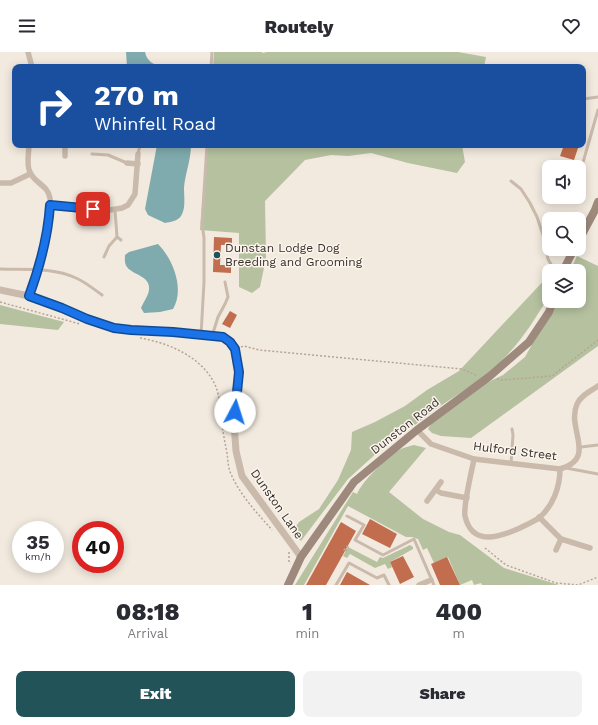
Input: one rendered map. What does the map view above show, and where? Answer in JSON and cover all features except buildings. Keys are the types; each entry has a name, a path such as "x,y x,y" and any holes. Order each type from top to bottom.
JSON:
{"main road":[{"path":"586,227 598,202"},
{"name":"Dunston Road","path":"288,585 295,567 301,557 354,482 416,430 490,376 529,342 550,308"}],"street":[{"path":"28,52 31,64"},
{"path":"29,296 38,270 46,238 50,205 48,192 44,186 30,174 28,165 30,148"},
{"path":"65,148 65,156"},
{"path":"50,205 115,210 128,205 132,201 135,194 138,154"},
{"path":"127,163 138,164"},
{"path":"0,183 11,183 30,174"},
{"path":"0,290 29,296 114,328 223,337 230,342 235,349"},
{"name":"Dunston Lane","path":"235,349 239,372 234,430 236,451 242,476 301,557"},
{"path":"581,447 575,412 577,404 584,395 598,386"},
{"name":"Hulford Street","path":"416,430 431,444 474,459 511,464 562,468 575,462 580,456 581,447"},
{"path":"474,459 465,515 468,524 473,531 487,538 494,538 512,532 539,517 552,501 557,491 562,468"},
{"path":"427,501 441,482"},
{"path":"436,490 441,493 467,498"},
{"path":"539,517 561,539 590,548"},
{"path":"556,550 561,539"},
{"path":"419,585 432,582"}],"lane":[{"path":"211,64 212,52"},
{"path":"586,99 598,97"},
{"path":"584,160 598,110"},
{"path":"138,154 139,148"},
{"path":"201,335 204,275 204,238 202,223 207,148"},
{"path":"92,154 108,155 127,163"},
{"path":"512,181 521,189 537,217 544,238 548,259 551,264"},
{"path":"104,257 109,246 117,237 115,210"},
{"path":"117,237 121,240"},
{"path":"0,269 55,272 73,277 102,295"},
{"path":"212,336 218,317 228,297 225,282"},
{"path":"511,464 512,429"},
{"path":"581,447 598,445"},
{"path":"562,468 598,474"},
{"path":"347,516 364,525 355,540 383,555 414,540 432,582"},
{"path":"336,585 349,563 377,578 384,575 390,585"}],"path":[{"path":"0,302 85,326"},
{"path":"134,337 154,340 175,348 190,357 203,368 212,379 217,389 220,402 224,440 230,473 248,501 276,534"},
{"path":"490,376 501,380 552,376 598,340"},
{"path":"235,349 244,346 266,350 462,369 475,374"},
{"path":"485,548 506,565 556,583 578,584 598,577"},
{"path":"288,549 289,562 295,567"}],"green space":[{"path":"214,52 458,52 486,57 485,64 213,64"},
{"path":"207,148 463,148 465,162 457,173 408,163 371,153 348,156 331,155 305,160 265,201 266,258 260,287 252,293 239,287 239,233 200,230"},
{"path":"577,256 598,266 598,346 471,438 441,436 432,433 428,429 432,422 478,387 503,375 525,357 552,308 586,308 586,264 573,264"},
{"path":"542,282 542,307 525,334 501,362 414,426 401,431 348,479 301,541 292,532 299,522 319,509 338,480 351,450 352,432 405,406 427,390 459,371"},
{"path":"0,305 64,322 58,330 0,324"},
{"path":"414,445 426,448 389,492 423,519 449,532 460,535 504,568 559,585 482,585 481,583 474,585 472,580 460,585 448,557 434,563 427,548 423,550 418,539 406,537 348,506 304,585 295,585 353,492 357,494 370,475 389,457 401,449"},
{"path":"410,545 413,549 390,562 392,567 388,569 385,564 375,568 350,554 347,558 343,556 348,547 377,562 380,557 383,558"}],"water":[{"path":"126,52 145,52 147,58 155,64 127,64"},
{"path":"156,148 191,148 184,188 183,213 181,216 174,221 165,223 148,215 145,209"},
{"path":"158,244 173,266 176,275 178,293 173,309 144,313 141,308 148,294 148,283 127,267 125,255 129,252"}],"place":[{"name":"Dunstan Lodge Dog Breeding and Grooming","path":"217,255"}],"route":[{"path":"93,209 50,205 50,216 46,238 38,270 29,296 114,328 223,337 230,342 235,349 239,372 235,412"}]}
